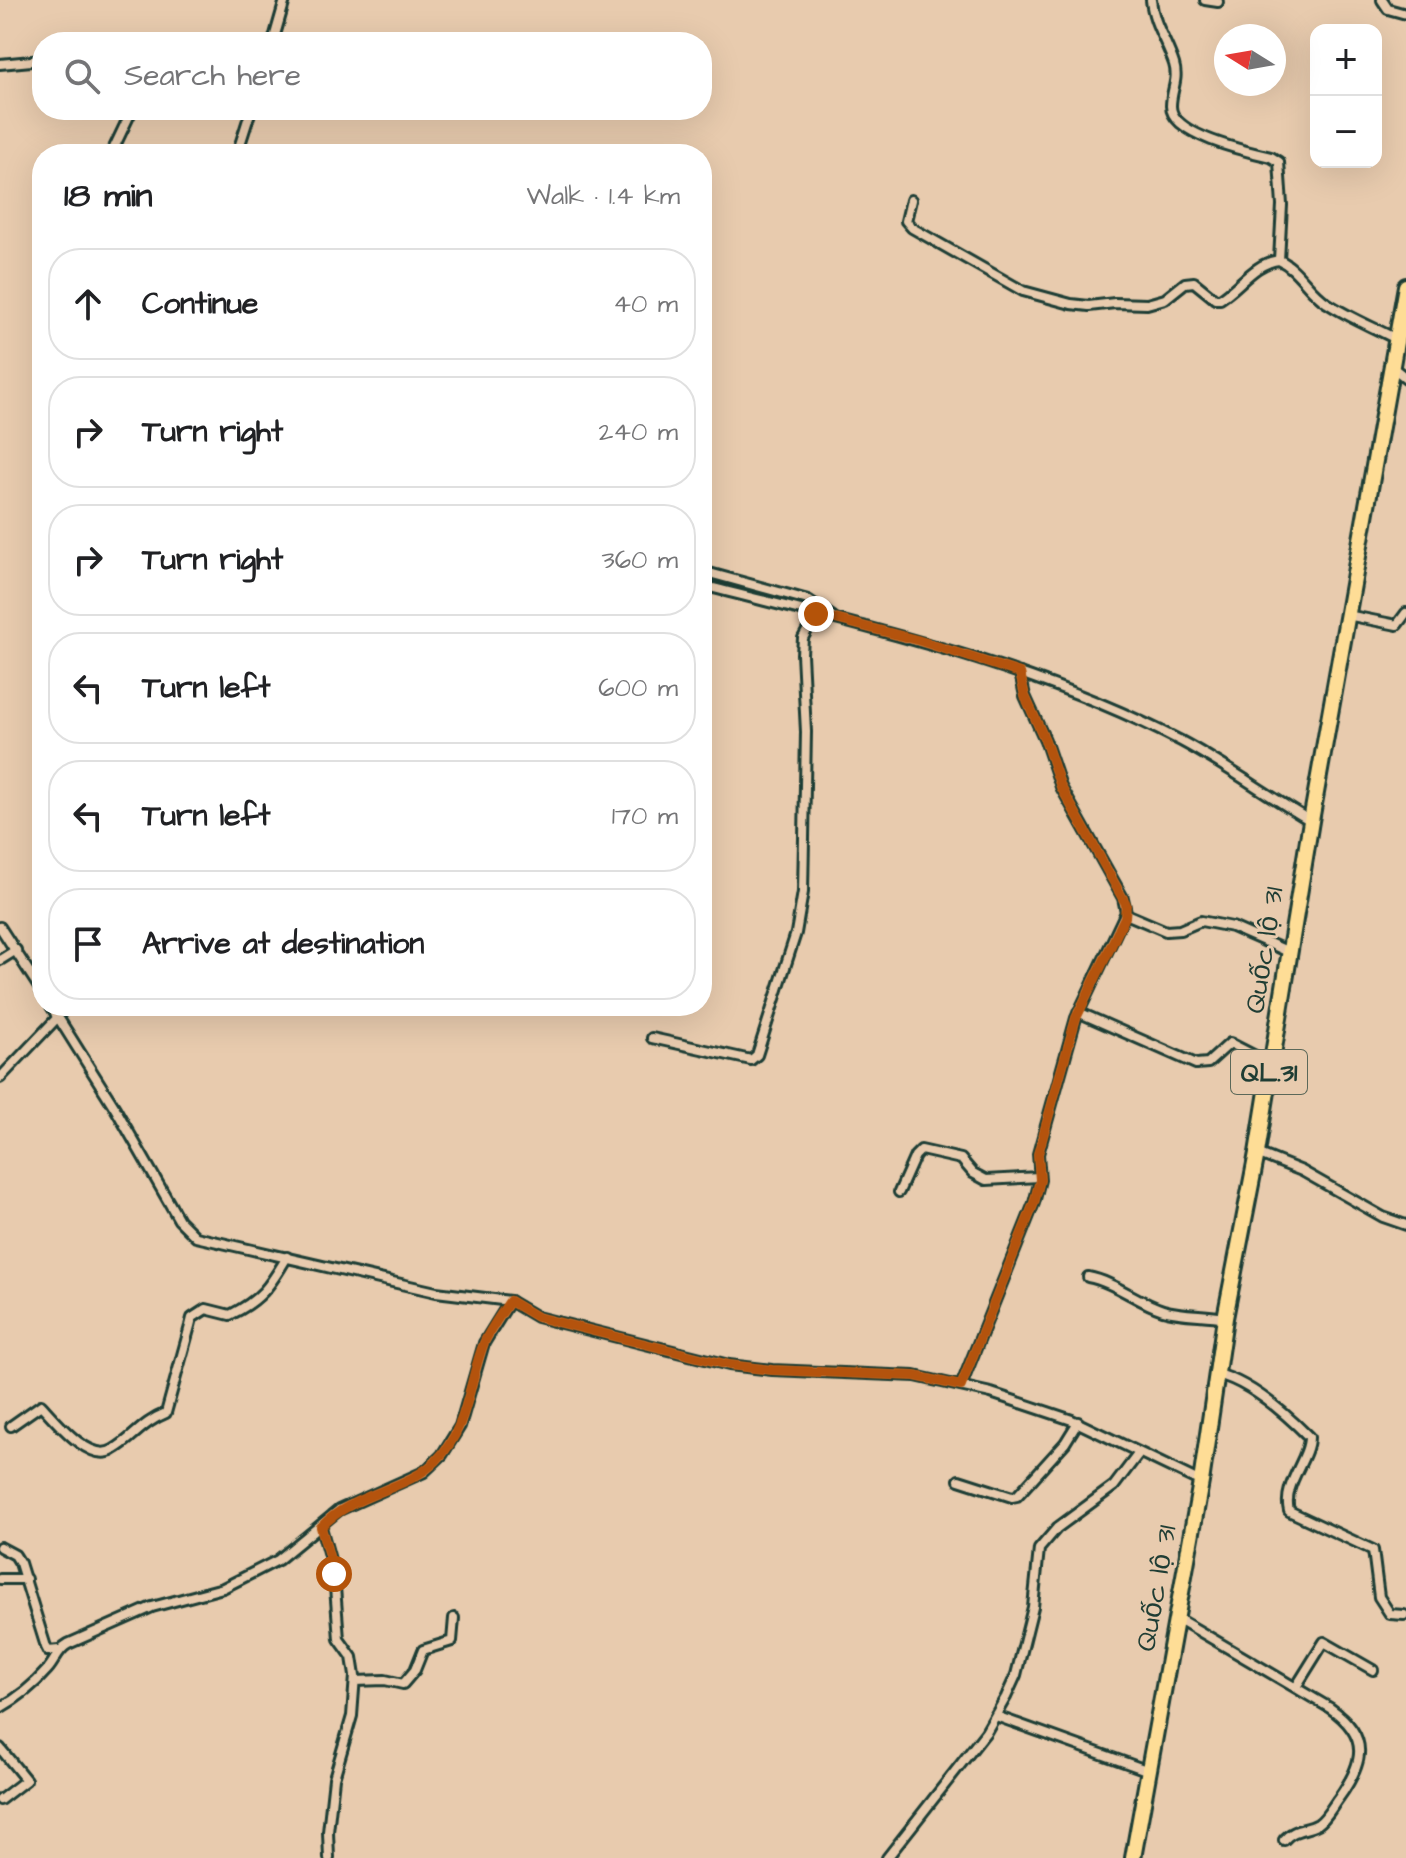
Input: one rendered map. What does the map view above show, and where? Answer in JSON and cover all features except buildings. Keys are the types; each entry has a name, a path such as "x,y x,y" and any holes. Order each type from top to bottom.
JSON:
{"highway":[{"name":"Quốc lộ 31","path":"1133,1858 1201,1482 1225,1318 1257,1153 1311,821 1406,286"}],"street":[{"path":"276,32 285,0"},
{"path":"1151,0 1155,21 1175,67 1177,82 1171,106 1175,115 1200,137 1279,162 1282,216 1279,260"},
{"path":"1205,0 1218,2"},
{"path":"1382,0 1388,9 1406,14"},
{"path":"0,64 32,61"},
{"path":"116,144 127,120"},
{"path":"240,144 248,120"},
{"path":"911,200 906,221 929,239 1023,291 1089,306 1147,304 1165,299 1189,282 1200,285 1215,299 1220,299 1247,276 1279,260 1290,266 1312,292 1328,304 1396,339"},
{"path":"1392,367 1406,378"},
{"path":"712,574 815,602 833,617"},
{"path":"712,588 917,640 1020,673 1183,742 1311,821"},
{"path":"1347,615 1397,625 1406,613"},
{"path":"652,1038 751,1060 757,1055 800,916 806,795 802,654 803,638 816,614"},
{"path":"961,1386 1034,1203 1039,1177 1038,1154 1078,1012 1126,914 1123,898 1061,787 1045,740 1025,696 1020,673"},
{"path":"1126,914 1166,931 1180,930 1201,921 1232,927 1289,952"},
{"path":"0,927 32,976"},
{"path":"0,960 16,950"},
{"path":"1078,1012 1196,1064 1208,1063 1230,1043 1271,1064"},
{"path":"0,1078 57,1016 184,1226 196,1237 436,1292 510,1301 537,1317 729,1365 772,1370 915,1376 961,1386 1078,1422 1201,1482"},
{"path":"899,1192 915,1156 921,1150 961,1159 973,1173 986,1180 1039,1177"},
{"path":"1257,1153 1302,1171 1383,1217 1406,1225"},
{"path":"11,1426 41,1405 76,1441 98,1452 112,1451 147,1421 166,1413 192,1318 206,1309 230,1315 257,1299 268,1289 287,1257"},
{"path":"1088,1277 1114,1285 1134,1298 1163,1310 1225,1318"},
{"path":"0,1547 15,1555 26,1579 48,1651 59,1650 152,1607 223,1588 278,1560 347,1506 424,1472 442,1455 466,1411 484,1343 510,1301"},
{"path":"1217,1374 1255,1391 1309,1437 1287,1502 1289,1511 1373,1550 1379,1597 1390,1614 1404,1615"},
{"path":"959,1480 1017,1496 1065,1443 1078,1422"},
{"path":"887,1858 996,1716 1016,1675 1036,1591 1039,1549 1057,1528 1114,1486 1139,1453"},
{"path":"321,1527 334,1574 339,1639 353,1660 355,1681 352,1716 334,1778 328,1832 329,1858"},
{"path":"0,1579 26,1579"},
{"path":"355,1681 385,1680 403,1684 415,1670 423,1650 452,1641 454,1618"},
{"path":"1177,1618 1347,1720 1358,1741 1360,1751 1353,1776 1320,1822 1290,1834 1284,1840"},
{"path":"1296,1687 1324,1642 1373,1670"},
{"path":"0,1708 30,1688 50,1667 59,1650"},
{"path":"996,1716 1149,1771"},
{"path":"0,1748 26,1780 0,1800"}],"route":[{"path":"334,1574 321,1527 339,1510 424,1472 442,1455 466,1411 484,1343 510,1301 537,1317 729,1365 772,1370 915,1376 961,1386 1034,1203 1040,1180 1038,1154 1076,1018 1125,917 1126,904 1061,787 1045,740 1025,696 1020,673 917,640 816,614"}]}
